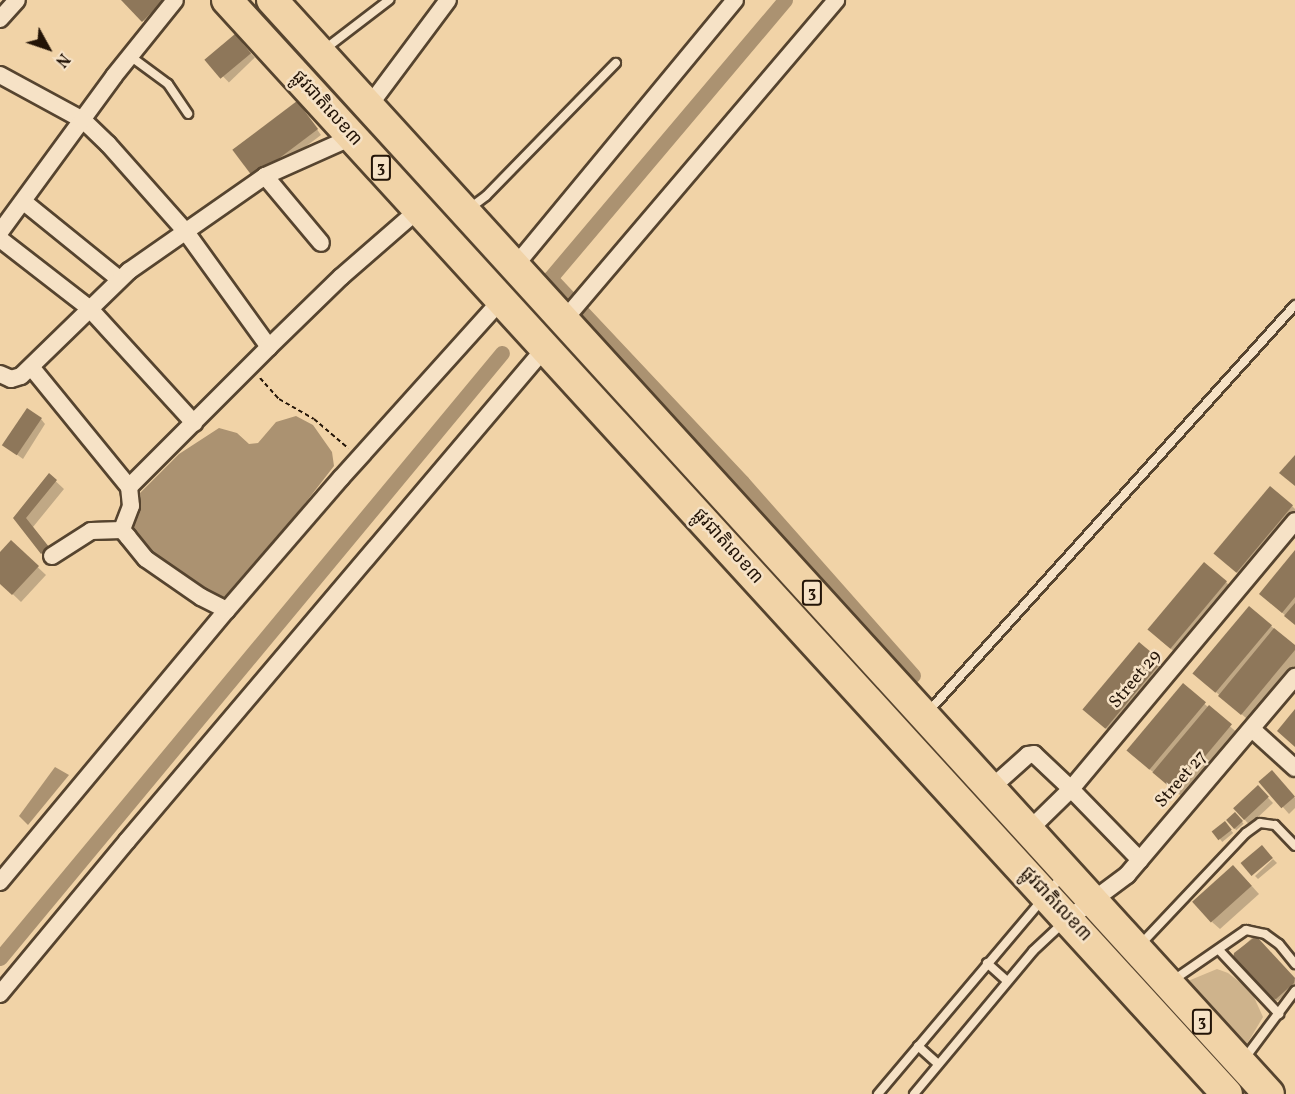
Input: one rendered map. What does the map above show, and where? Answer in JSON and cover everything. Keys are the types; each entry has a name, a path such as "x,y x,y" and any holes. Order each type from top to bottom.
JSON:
{"highway":[{"name":"ផ្លូវជាតិលេខ៣","path":"227,0 1227,1094"},
{"name":"ផ្លូវជាតិលេខ៣","path":"272,0 1166,984 1269,1094"}],"street":[{"path":"0,19 17,0"},
{"path":"0,232 130,56 175,0"},
{"path":"369,106 448,0"},
{"path":"520,272 735,0"},
{"path":"561,317 836,0"},
{"path":"0,75 83,120 108,144 186,232 269,347"},
{"path":"0,374 11,379 21,376 32,368 118,279 265,176 352,137"},
{"path":"265,176 321,243"},
{"path":"24,202 118,279"},
{"path":"129,487 269,347 418,210"},
{"path":"0,239 89,308 194,423"},
{"path":"0,882 340,478 360,460 503,302"},
{"path":"0,994 540,343"},
{"path":"32,368 129,487 131,506 122,530"},
{"name":"Street 29","path":"1028,831 1071,789 1295,521"},
{"path":"122,530 146,559 201,597 227,610"},
{"path":"52,556 91,531 122,530"},
{"name":"Street 27","path":"1068,919 1119,882 1140,860 1295,677"},
{"path":"1252,729 1295,768"},
{"path":"990,789 1028,755 1034,754 1140,860"}],"lane":[{"path":"320,52 389,0"},
{"path":"130,56 168,84 188,114"},
{"path":"464,212 486,196 616,63"},
{"path":"924,716 1295,305"},
{"path":"1135,949 1246,833 1260,823 1275,825 1295,846"},
{"path":"879,1094 1044,894 1066,872"},
{"path":"914,1094 1033,951 1068,919"},
{"path":"1166,984 1246,930 1265,934 1279,944 1295,964"},
{"path":"1219,950 1279,1014"},
{"path":"987,963 1007,981"},
{"path":"1241,1064 1295,991"},
{"path":"918,1046 939,1064"}],"path":[{"path":"250,367 279,399 314,419 360,460"}],"shaded area":[{"path":"296,416 313,425 332,452 334,466 230,600 213,595 149,553 128,525 137,496 179,454 219,428 237,433 249,444 258,443 276,422"},
{"path":"55,767 69,775 28,825 19,816"},
{"path":"1217,969 1228,973 1253,995 1263,1017 1244,1049 1187,987 1188,981"}],"building":[{"path":"121,0 164,0 142,22"},
{"path":"235,34 251,53 220,79 204,60"},
{"path":"297,101 318,129 253,178 232,150"},
{"path":"27,408 42,418 17,455 2,445"},
{"path":"1295,455 1295,486 1279,473"},
{"path":"49,473 57,480 26,518 49,547 41,554 13,518"},
{"path":"1270,486 1293,505 1236,573 1213,553"},
{"path":"11,540 39,566 12,595 0,584 0,552"},
{"path":"1295,550 1295,597 1282,613 1259,594"},
{"path":"1204,562 1227,581 1170,649 1147,629"},
{"path":"1295,603 1295,625 1284,616"},
{"path":"1249,606 1272,625 1215,693 1192,673"},
{"path":"1274,628 1295,645 1295,650 1241,715 1218,696"},
{"path":"1139,642 1162,661 1105,729 1082,709"},
{"path":"1183,683 1206,702 1149,770 1126,750"},
{"path":"1209,705 1232,724 1175,792 1152,772"},
{"path":"1295,709 1295,747 1277,731"},
{"path":"1272,770 1295,796 1281,808 1258,782"},
{"path":"1258,785 1269,797 1244,820 1233,808"},
{"path":"1235,812 1243,821 1234,829 1226,820"},
{"path":"1225,821 1232,830 1218,840 1212,831"},
{"path":"1262,845 1273,858 1251,876 1241,863"},
{"path":"1233,865 1252,886 1211,923 1192,902"},
{"path":"1256,936 1295,978 1294,983 1276,999 1268,998 1233,958 1234,953"}],"waterway":[{"path":"785,0 550,278 742,482 913,675"},
{"path":"0,958 502,353"}]}
